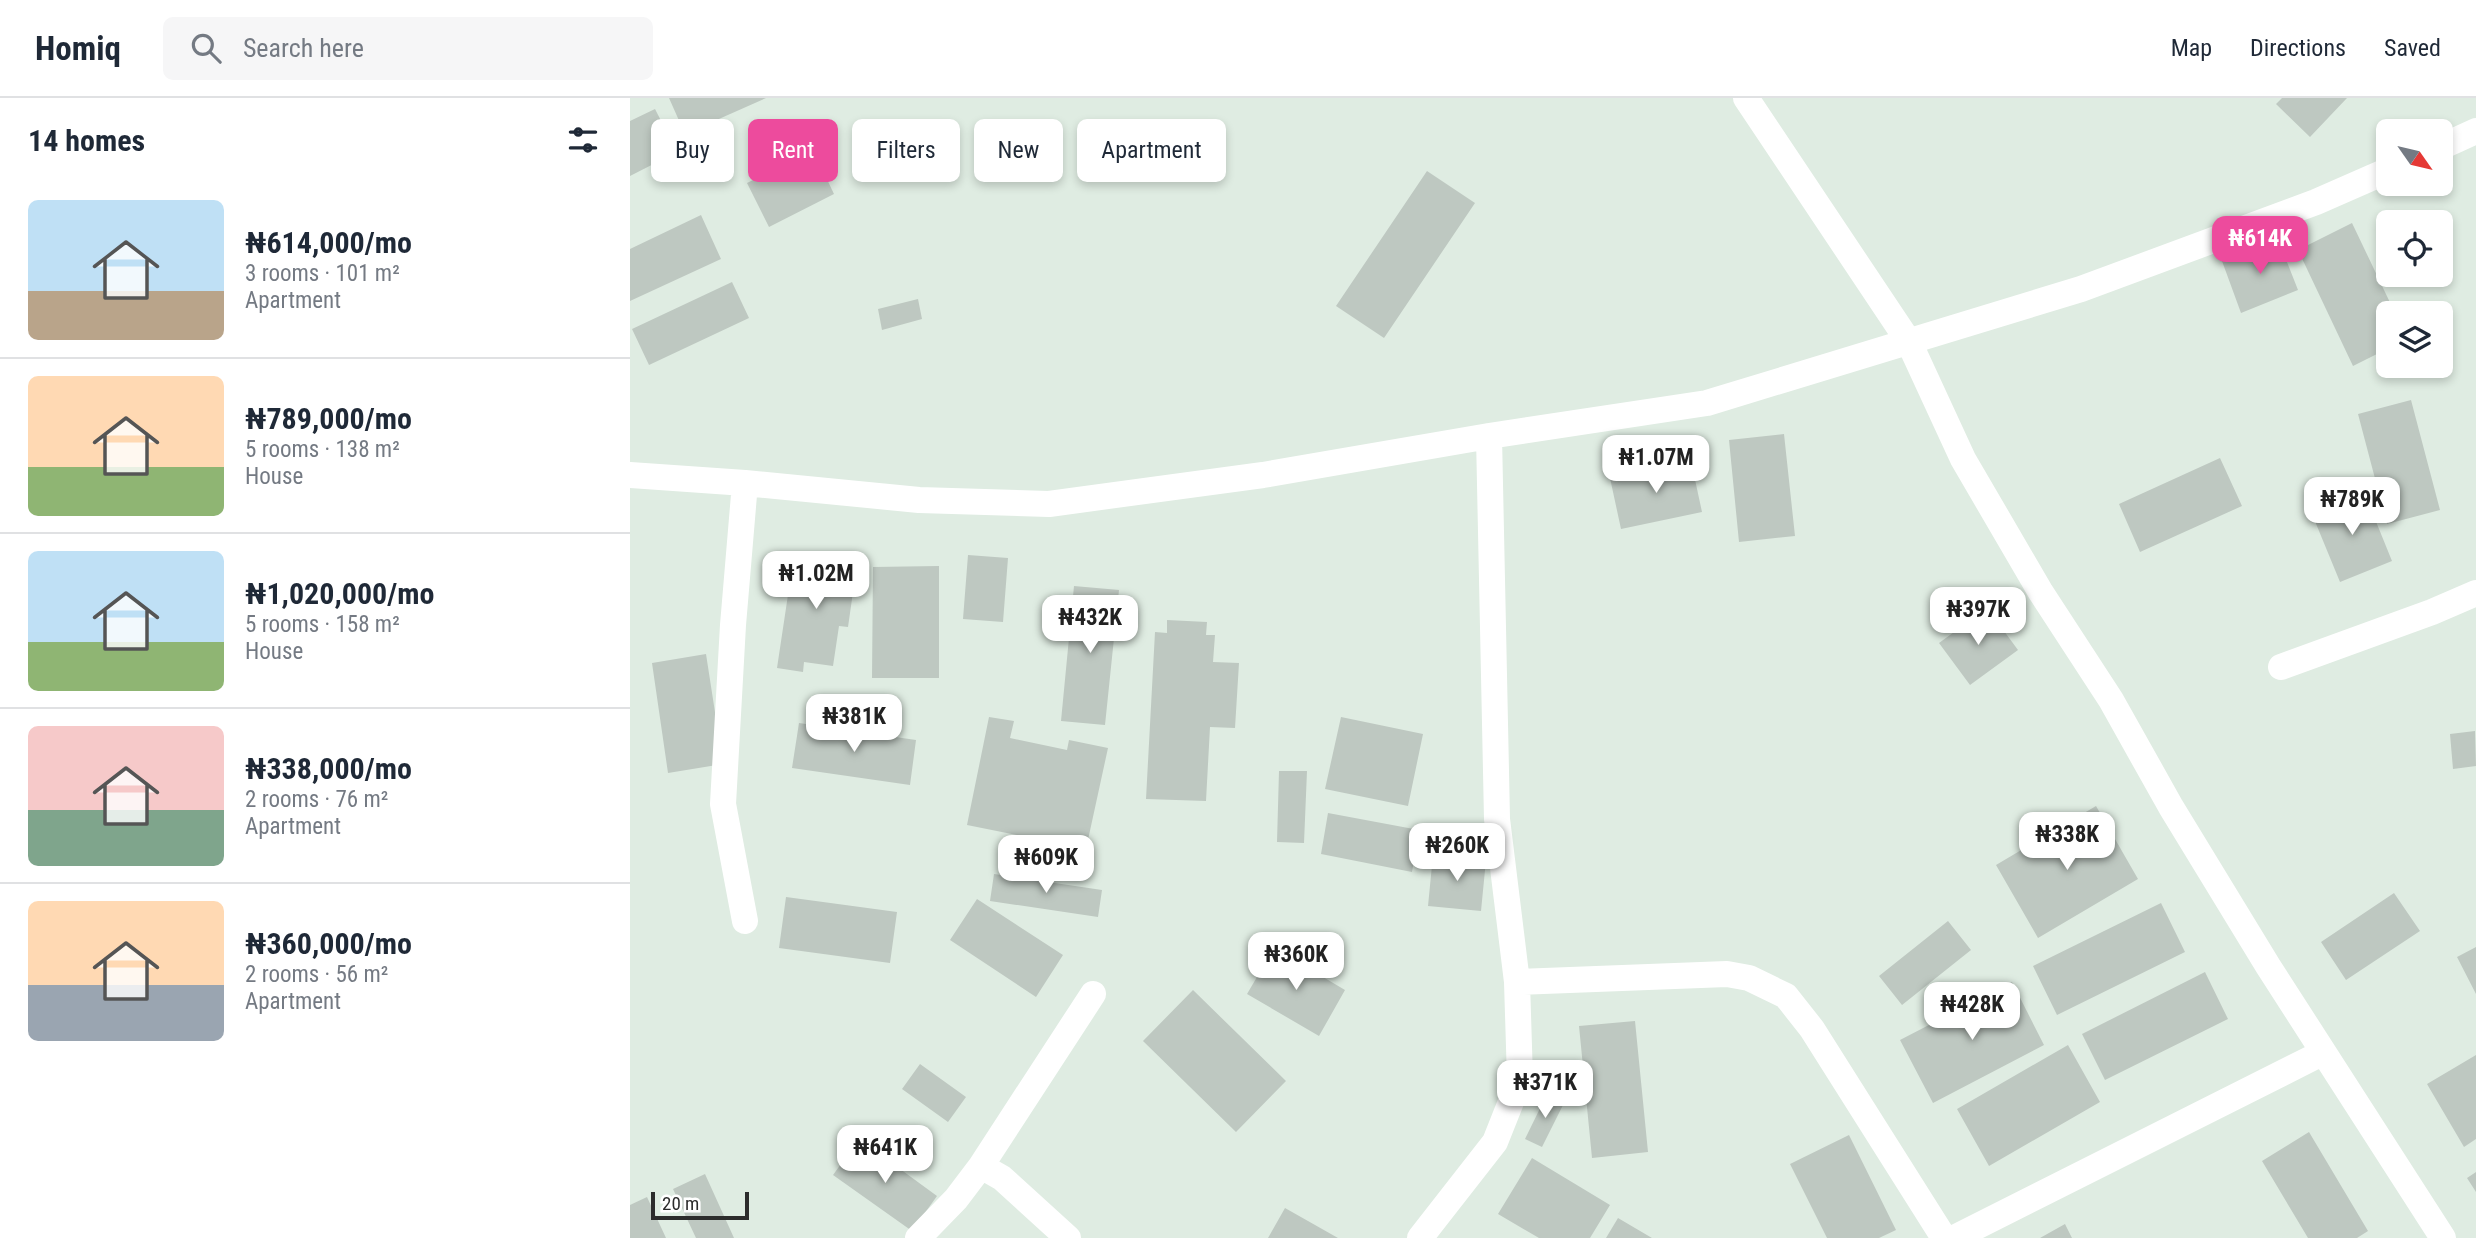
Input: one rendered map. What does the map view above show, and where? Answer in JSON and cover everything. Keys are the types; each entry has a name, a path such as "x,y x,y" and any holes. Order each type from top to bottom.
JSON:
{"street":[{"path":"1746,98 1909,342 1970,471 2040,591 2111,700 2171,807 2322,1053 2443,1238"},
{"path":"2454,141 2476,131"},
{"path":"630,475 919,500 1049,504 1264,475 1489,436 1707,403 2081,289 2316,202 2376,176"},
{"path":"1420,1238 1495,1142 1520,1079 1517,982 1497,819 1489,436"},
{"path":"745,483 733,625 723,803 745,921"},
{"path":"2281,667 2432,612 2476,593"},
{"path":"1517,982 1727,974 1749,978 1786,996 1812,1029 1944,1238"},
{"path":"918,1238 956,1199 981,1166 1093,994"},
{"path":"1954,1238 2322,1053"},
{"path":"981,1166 1002,1178 1068,1238"}],"building":[{"path":"669,98 766,98 719,119 678,119"},
{"path":"2282,98 2347,98 2310,137 2276,104"},
{"path":"655,109 660,119 651,119 651,165 630,176 630,121"},
{"path":"1427,171 1475,203 1384,338 1336,306"},
{"path":"828,182 834,194 769,227 747,183"},
{"path":"701,215 721,259 630,301 630,249"},
{"path":"2352,223 2376,273 2376,287 2383,287 2389,301 2376,301 2376,354 2353,366 2298,250"},
{"path":"2278,239 2298,290 2241,313 2222,261"},
{"path":"732,282 749,318 649,365 632,329"},
{"path":"918,299 922,319 882,330 878,309"},
{"path":"2411,400 2440,510 2387,524 2358,414"},
{"path":"1784,434 1795,536 1739,542 1729,440"},
{"path":"2220,458 2242,506 2140,552 2119,504"},
{"path":"1691,461 1702,512 1621,529 1610,478"},
{"path":"2364,492 2392,561 2340,582 2312,514"},
{"path":"794,555 857,564 848,627 839,626 833,666 804,662 803,672 777,668"},
{"path":"968,555 1008,558 1003,622 963,619"},
{"path":"939,566 939,678 872,678 873,567"},
{"path":"1074,586 1119,590 1105,725 1061,721"},
{"path":"1987,608 2018,650 1970,685 1939,643"},
{"path":"1167,620 1207,622 1206,635 1215,635 1213,662 1239,663 1235,728 1210,727 1206,801 1146,799 1155,632 1167,633"},
{"path":"706,654 723,764 668,773 652,663"},
{"path":"989,717 1014,721 1010,738 1067,750 1069,740 1108,748 1086,849 967,825"},
{"path":"1341,717 1423,734 1408,806 1325,789"},
{"path":"799,723 916,740 910,785 792,768"},
{"path":"2475,731 2476,766 2453,769 2450,734"},
{"path":"1279,771 1307,771 1304,843 1277,842"},
{"path":"2096,806 2138,879 2038,938 1996,865"},
{"path":"1328,813 1419,830 1412,872 1321,854"},
{"path":"1433,855 1486,860 1481,911 1428,906"},
{"path":"994,874 1102,890 1098,917 990,901"},
{"path":"2394,893 2420,931 2346,980 2321,942"},
{"path":"786,897 897,912 890,963 779,948"},
{"path":"977,899 1063,955 1036,997 950,940"},
{"path":"2161,903 2185,952 2057,1015 2033,966"},
{"path":"1948,921 1971,950 1902,1005 1879,976"},
{"path":"2476,947 2476,994 2457,957"},
{"path":"1274,948 1345,990 1319,1036 1247,994"},
{"path":"2205,972 2228,1019 2105,1080 2082,1034"},
{"path":"2012,982 2044,1045 1933,1103 1900,1040"},
{"path":"1193,990 1286,1081 1236,1132 1143,1041"},
{"path":"1635,1021 1648,1152 1592,1158 1579,1026"},
{"path":"2068,1045 2100,1102 1989,1166 1957,1109"},
{"path":"2476,1055 2476,1139 2464,1147 2427,1084"},
{"path":"920,1064 966,1097 948,1122 902,1089"},
{"path":"1548,1092 1565,1101 1542,1147 1525,1139"},
{"path":"2309,1132 2368,1231 2357,1238 2308,1238 2262,1161"},
{"path":"1849,1135 1896,1230 1879,1238 1827,1238 1790,1164"},
{"path":"859,1139 937,1196 912,1231 833,1175"},
{"path":"1532,1158 1610,1205 1590,1238 1539,1238 1498,1214"},
{"path":"2476,1172 2476,1192 2467,1178"},
{"path":"705,1174 734,1238 696,1238 673,1189"},
{"path":"647,1197 666,1238 630,1238 630,1205"},
{"path":"1285,1208 1338,1238 1268,1238"},
{"path":"1618,1218 1652,1238 1606,1238"},
{"path":"2065,1224 2072,1238 2040,1238"}]}
